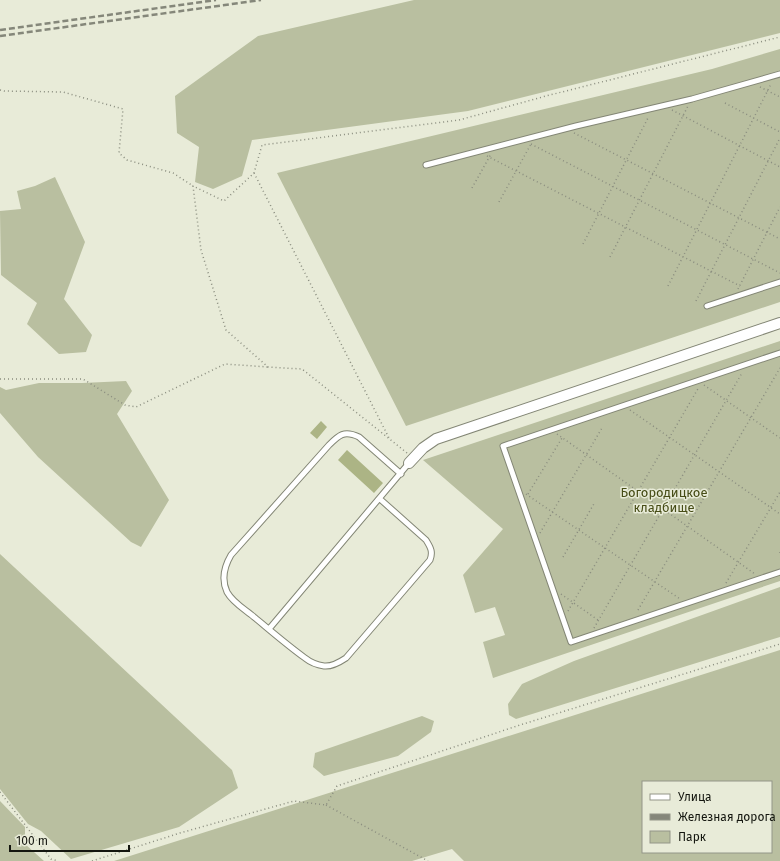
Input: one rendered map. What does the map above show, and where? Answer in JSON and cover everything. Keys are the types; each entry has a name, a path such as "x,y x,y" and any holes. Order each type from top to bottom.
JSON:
{"street":[{"path":"412,460 427,445 456,432 780,323"}],"lane":[{"path":"426,165 576,126 692,99 778,74"},
{"path":"707,306 780,282"},
{"path":"780,353 503,446 571,642 780,572"},
{"path":"380,499 426,540 431,548 432,554 430,560 346,658 336,664 326,667 316,665 269,629 235,601 228,593 223,573 226,563 231,555 338,435 346,433 359,437 401,474"},
{"path":"269,629 412,460"}],"path":[{"path":"0,90 63,92 123,109 119,153 127,160 173,173 193,186 224,201 254,173 262,145 459,120 546,96 780,37"},
{"path":"668,286 768,90 778,74"},
{"path":"752,82 780,97"},
{"path":"610,257 692,99"},
{"path":"725,103 780,132"},
{"path":"663,106 780,167"},
{"path":"583,244 652,109"},
{"path":"573,132 780,239"},
{"path":"696,301 780,138"},
{"path":"523,140 780,273"},
{"path":"499,202 531,144"},
{"path":"472,188 494,147"},
{"path":"478,151 740,286"},
{"path":"254,173 390,439"},
{"path":"193,186 201,250 226,330 268,367"},
{"path":"734,298 780,207"},
{"path":"0,379 83,379 125,405 136,407 224,364 302,369 390,439 412,460"},
{"path":"638,610 780,368"},
{"path":"589,636 743,372"},
{"path":"563,620 701,383 780,438"},
{"path":"623,406 780,514"},
{"path":"537,539 602,428"},
{"path":"550,430 761,578"},
{"path":"528,495 562,438"},
{"path":"517,487 686,604"},
{"path":"726,583 780,492"},
{"path":"563,557 595,502"},
{"path":"552,588 598,620"},
{"path":"326,805 337,786 520,725 780,644"},
{"path":"0,792 50,859 58,861"},
{"path":"92,861 180,833 294,801 326,805 428,861"}],"green space":[{"path":"414,0 780,0 780,33 468,111 252,140 242,176 213,189 195,182 199,147 177,133 175,96 258,36"},
{"path":"780,49 780,302 406,426 277,173 712,69"},
{"path":"55,177 85,242 64,299 92,335 86,352 59,354 27,324 37,303 1,275 0,211 21,209 17,191 35,186"},
{"name":"Богородицкое кладбище","path":"780,341 780,581 493,678 483,642 505,635 495,607 475,613 463,575 503,529 423,460"},
{"path":"126,381 132,391 117,414 169,500 141,547 131,542 38,457 0,413 0,387 6,390 39,383"},
{"path":"0,554 232,770 238,788 179,827 71,859 41,831 28,824 0,789"},
{"path":"780,587 780,637 516,719 509,715 508,704 522,684 574,661"},
{"path":"780,650 780,861 464,861 452,849 412,861 114,861"},
{"path":"422,716 434,721 431,732 398,756 324,776 313,767 315,753"},
{"path":"0,801 25,827 25,844 44,861 0,861"}],"building":[{"path":"321,421 327,427 317,439 310,433"},
{"path":"347,450 383,483 374,493 338,460"}],"railway":[{"path":"0,30 216,0"},
{"path":"0,36 261,0"}]}
